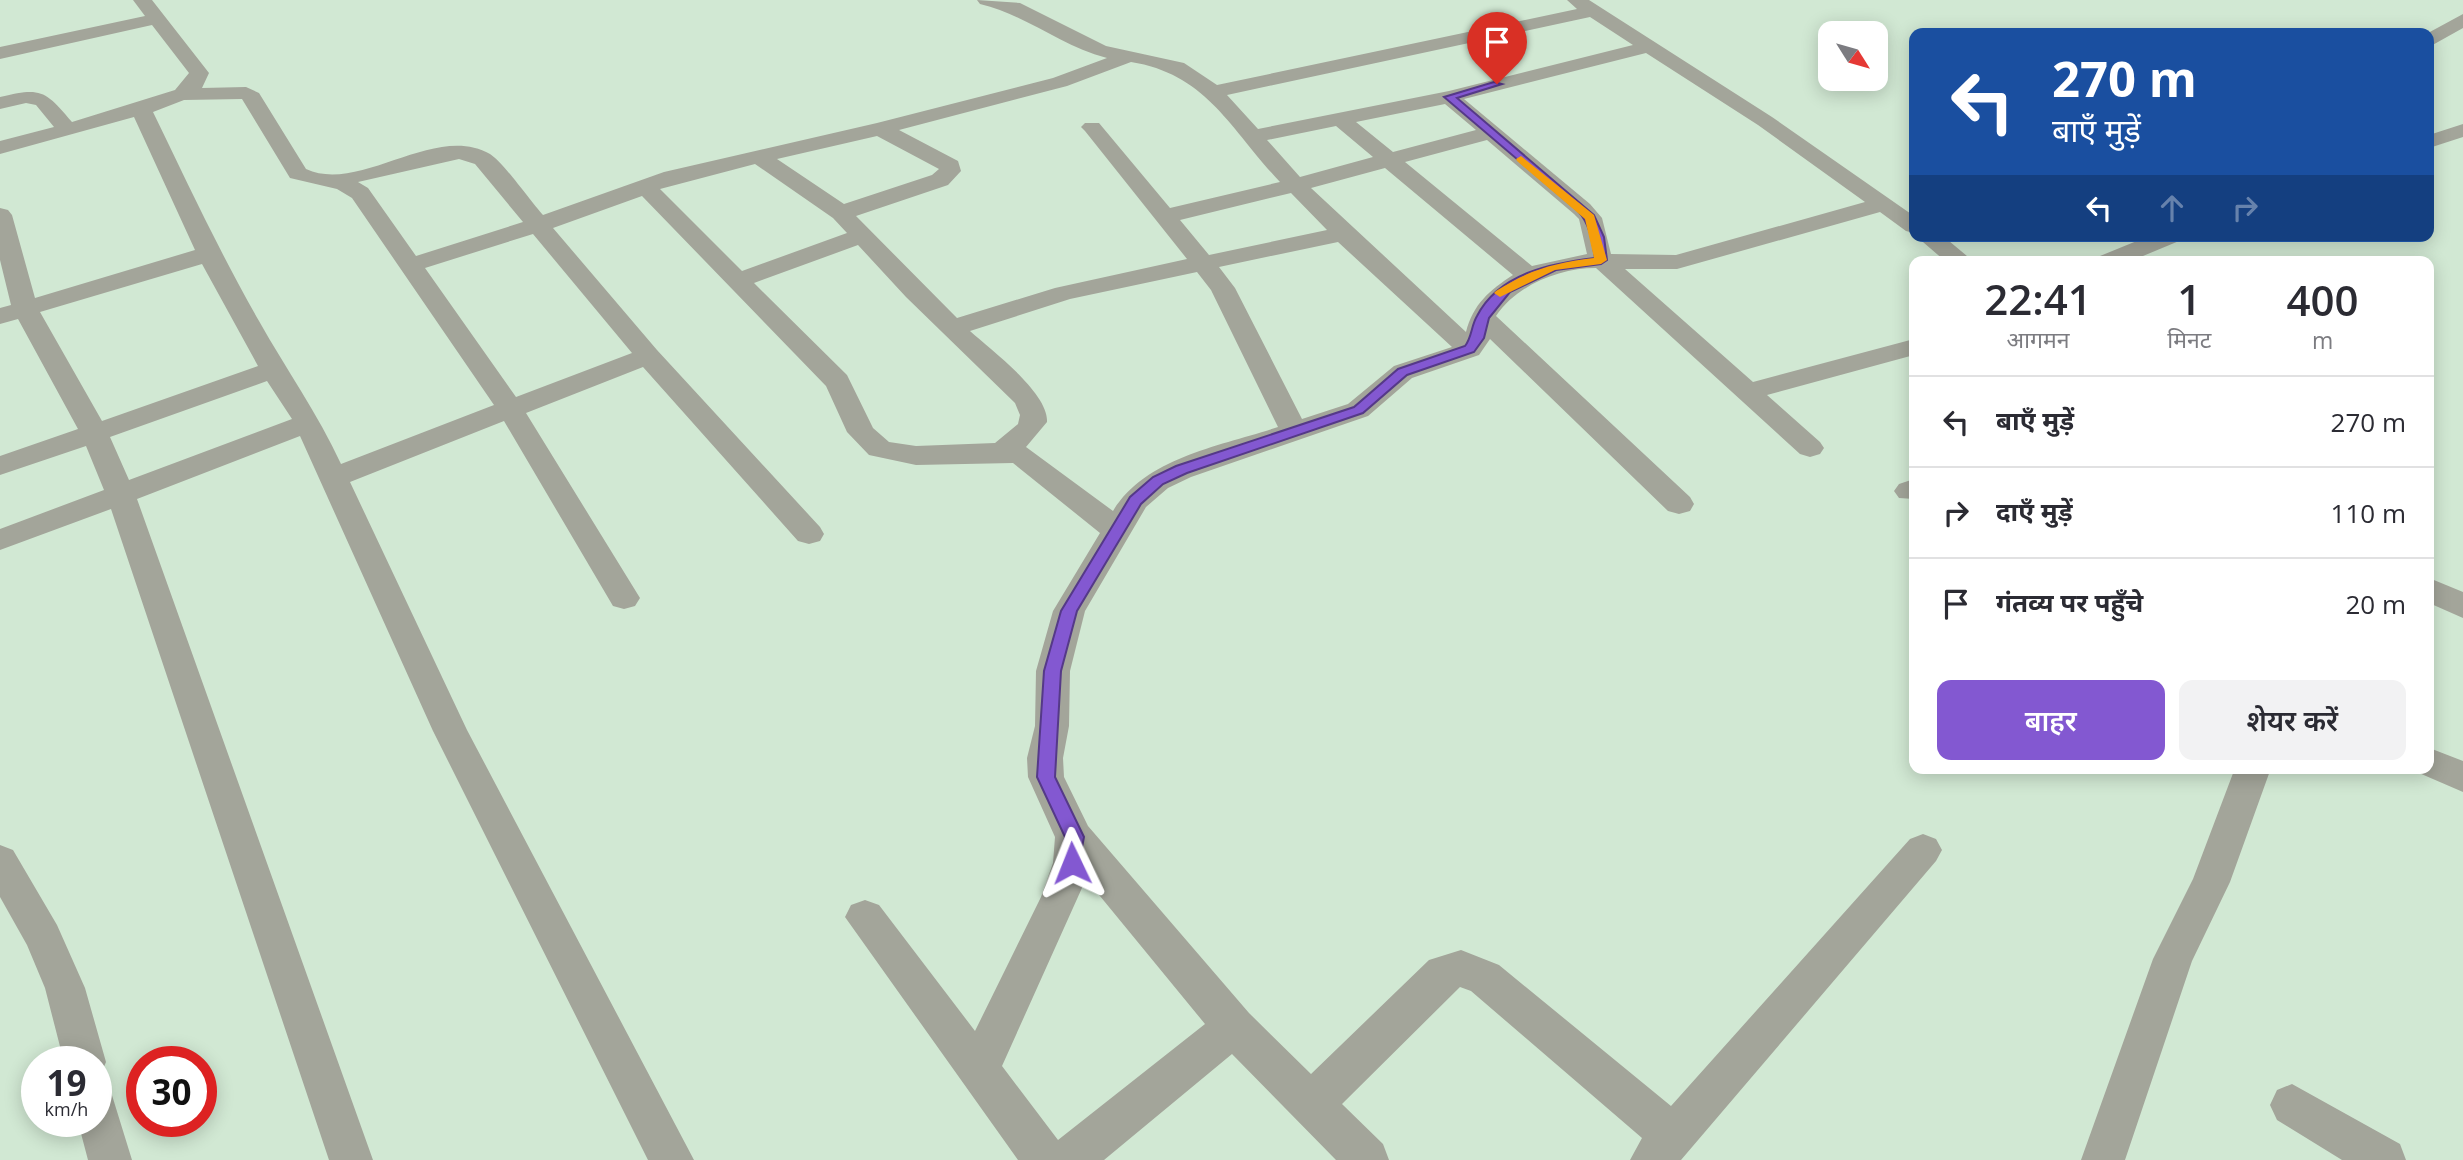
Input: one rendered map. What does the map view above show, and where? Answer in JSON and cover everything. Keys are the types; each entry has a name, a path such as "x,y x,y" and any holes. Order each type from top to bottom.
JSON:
{"street":[{"path":"142,0 159,18 199,73 196,82 182,94"},
{"path":"986,0 1016,5 1088,46 1178,67 1213,92 1250,137 1296,185 1413,301 1469,349"},
{"path":"1213,92 1584,5 1765,121 1909,222"},
{"path":"0,53 159,18"},
{"path":"2434,38 2463,20"},
{"path":"1250,137 1449,97 1649,47"},
{"path":"411,265 538,225 645,186 1060,82 1130,56"},
{"path":"0,148 141,109 182,94 246,93 252,97 298,173 307,179 335,181 444,155 469,153 483,159 648,356 809,534"},
{"path":"0,103 26,97 43,100 68,130"},
{"path":"1449,97 1590,218 1601,260 1810,448"},
{"path":"141,109 209,254 273,370 308,423 450,731 673,1160"},
{"path":"1340,119 1529,276"},
{"path":"1092,127 1223,288 1295,433"},
{"path":"841,213 940,180 950,171 950,166 880,129"},
{"path":"2434,140 2463,130"},
{"path":"1166,216 1296,185 1489,133"},
{"path":"759,157 841,213 860,236 1034,410 1035,421 1029,430 1004,450"},
{"path":"335,181 360,193 411,265 511,410 624,598"},
{"path":"645,186 837,381 848,397 863,435 875,448 903,456 1004,450 1032,461 1117,530"},
{"path":"1367,1160 1234,1027 1074,837 1046,777 1053,671 1069,611 1135,500 1158,481 1181,470 1359,410 1403,372 1469,349 1477,338 1482,317 1496,297 1529,276 1579,261 1677,262 1884,204"},
{"path":"0,215 13,313 93,432 121,496 351,1160"},
{"path":"951,328 1064,293 1345,233"},
{"path":"739,280 860,236"},
{"path":"1936,242 1954,256"},
{"path":"2121,256 2156,242"},
{"path":"13,313 209,254"},
{"path":"1482,317 1679,505"},
{"path":"1747,392 1909,348"},
{"path":"334,477 648,356"},
{"path":"0,466 273,370"},
{"path":"0,540 308,423"},
{"path":"2434,592 2463,606"},
{"path":"2103,1160 2173,959 2211,882 2251,774"},
{"path":"978,1070 1060,899 1072,863 1074,837"},
{"path":"1312,1104 1443,973 1461,968 1485,978 1662,1148 1923,849"},
{"path":"0,861 43,937 65,988 81,1046"},
{"path":"865,917 1045,1160"},
{"path":"1069,1160 1234,1027"},
{"path":"2292,1105 2384,1160"},
{"path":"104,1137 110,1160"}],"slow traffic":[{"path":"1500,293 1529,276 1553,267 1579,261 1601,260 1598,237 1590,218 1521,159"}],"route":[{"path":"1072,863 1074,837 1046,777 1045,758 1052,726 1053,671 1069,611 1135,500 1158,481 1181,470 1359,410 1403,372 1424,362 1454,356 1469,349 1477,338 1482,317 1505,289 1553,267 1579,261 1601,260 1598,237 1590,218 1582,209 1449,97 1497,84"}]}
